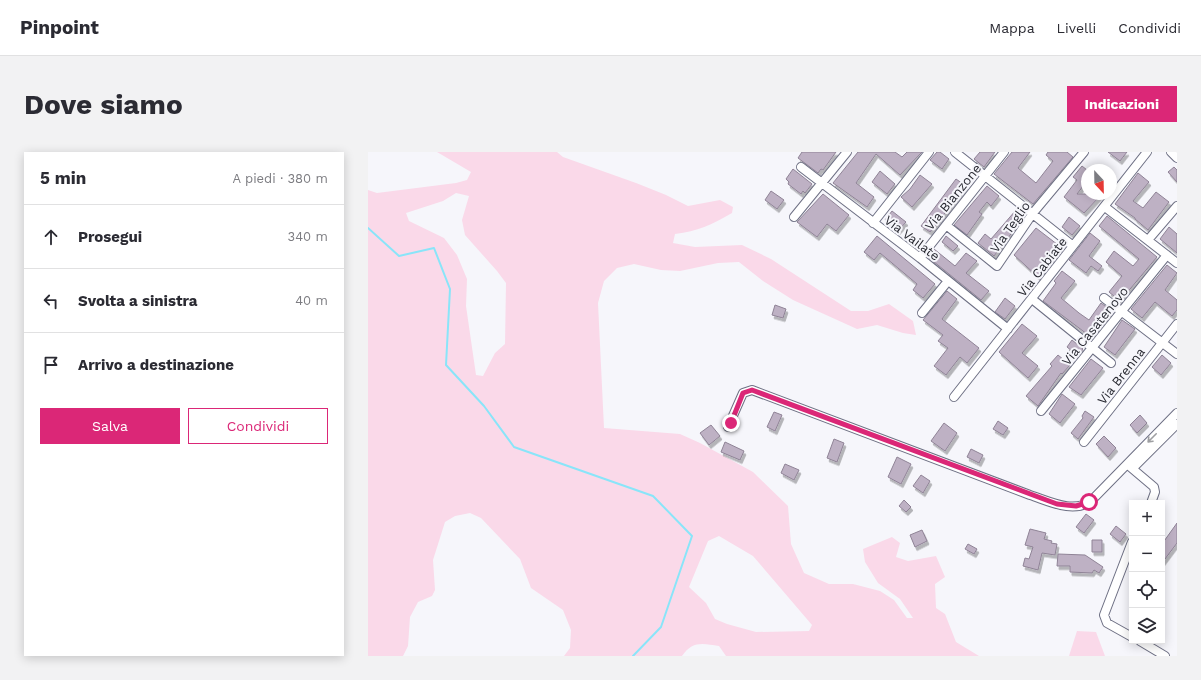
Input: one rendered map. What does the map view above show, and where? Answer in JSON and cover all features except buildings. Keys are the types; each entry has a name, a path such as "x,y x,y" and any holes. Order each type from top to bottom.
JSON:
{"street":[{"path":"794,217 847,152"},
{"path":"872,223 929,152"},
{"path":"955,152 1073,246"},
{"name":"Via Bianzone","path":"920,258 1004,152"},
{"name":"Via Teglio","path":"946,225 997,266 1033,213 1084,152"},
{"name":"Via Cabiate","path":"954,397 1147,152"},
{"path":"1171,152 1177,158"},
{"name":"Via Vailate","path":"801,167 872,223 920,258 1008,329"},
{"path":"1105,206 1177,263"},
{"path":"1148,240 1177,206"},
{"name":"Via Casatenovo","path":"1041,411 1167,255"},
{"path":"922,313 948,281"},
{"path":"1104,298 1177,354"},
{"path":"1032,299 1111,363"},
{"name":"Via Brenna","path":"1084,442 1177,324"},
{"path":"728,428 743,393 752,390 1030,495 1057,504 1070,506 1081,505 1091,501 1177,424"},
{"path":"1129,466 1177,413"},
{"path":"1129,466 1155,488 1152,500"},
{"path":"1129,550 1104,615 1107,623 1129,635"},
{"path":"1145,644 1165,656"}],"shaded area":[{"path":"437,152 557,152 563,157 636,183 688,206 720,200 733,207 732,213 704,227 675,234 673,243 695,247 742,245 771,259 851,311 868,311 889,304 913,321 916,335 903,333 877,325 857,329 793,300 763,281 739,262 718,263 680,271 661,270 634,264 617,268 604,281 598,303 604,428 680,434 700,443 753,472 788,506 791,544 804,573 829,584 853,584 880,591 894,600 907,618 913,618 900,599 878,583 865,562 863,549 892,537 900,543 896,557 908,561 936,556 945,577 935,584 936,608 945,614 956,642 979,656 726,656 719,646 698,644 686,651 682,656 564,656 570,648 571,630 563,610 531,588 520,559 481,518 470,513 455,516 445,522 433,560 435,590 432,596 418,602 410,617 408,646 403,656 368,656 368,190 377,193 456,183 467,180 471,172","holes":["456,193 469,196 462,220 465,235 506,283 505,344 495,353 483,376 476,375 466,306 467,279 457,255 444,238 409,221 406,213 443,201","719,536 753,556 812,625 809,631 756,632 715,619 706,603 689,587 708,541"]},
{"path":"1077,631 1096,632 1105,656 1069,656"}],"waterway":[{"path":"368,228 399,256 434,248 450,289 446,365 484,406 514,447 653,496 692,536 661,627 633,656"}],"route":[{"path":"731,423 743,393 752,390 1057,504 1076,506 1084,505 1089,502"}]}
